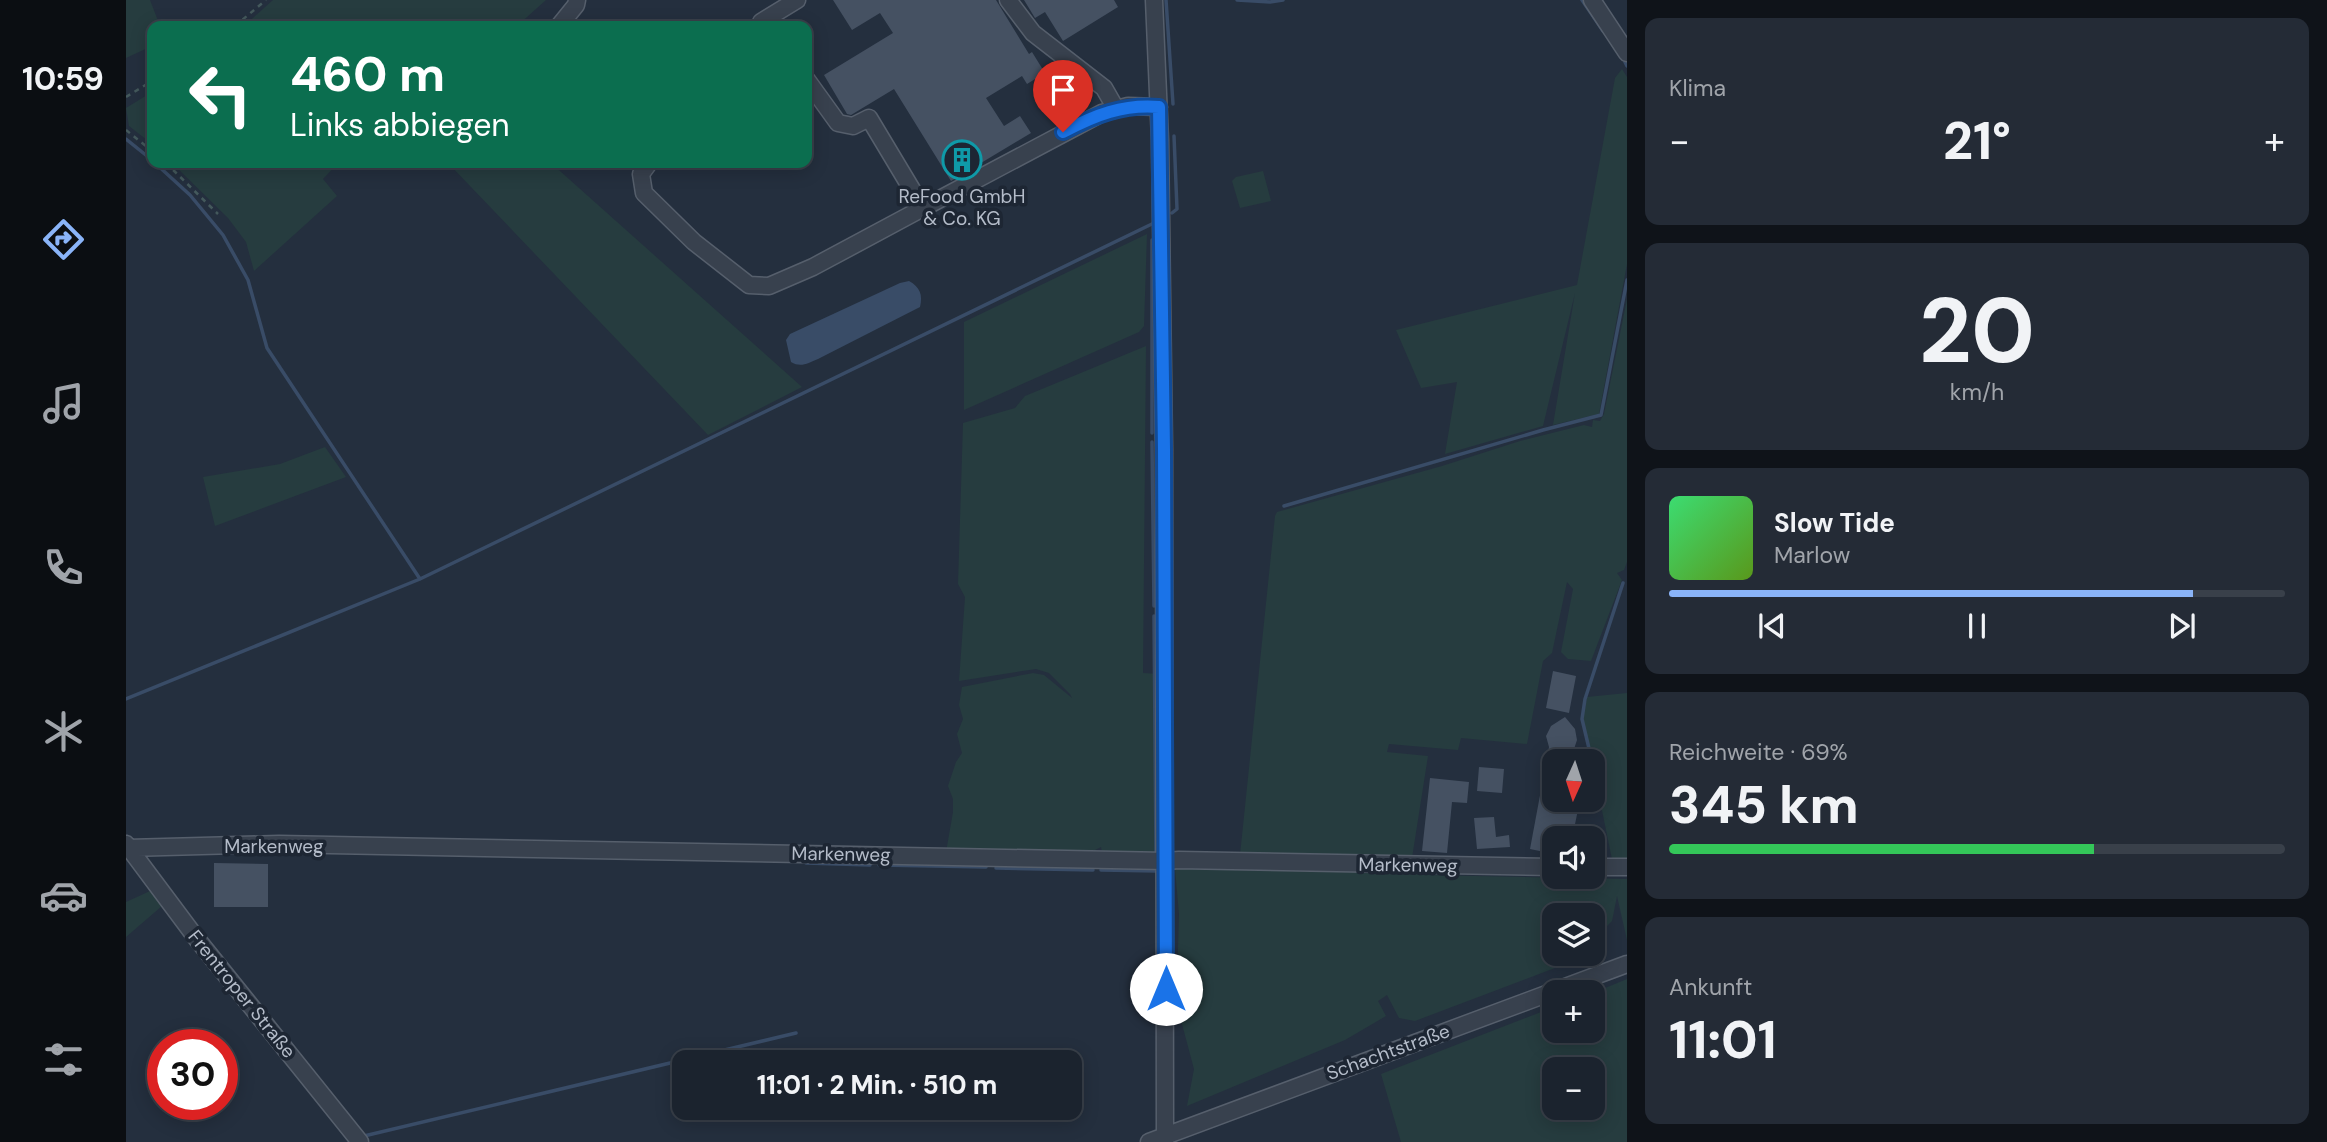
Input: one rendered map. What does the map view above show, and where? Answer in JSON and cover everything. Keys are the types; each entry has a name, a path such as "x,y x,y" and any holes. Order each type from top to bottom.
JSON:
{"street":[{"path":"563,21 577,0"},
{"path":"763,21 797,0"},
{"path":"1008,0 1033,33 1104,88 1116,109"},
{"path":"1154,0 1159,107 1164,449 1165,1139"},
{"path":"1592,0 1627,53"},
{"path":"812,87 838,123 853,125 869,118 923,208"},
{"path":"645,168 641,174 644,193 694,242 749,285 769,286 813,267 1082,122 1116,109 1144,105 1159,107"},
{"name":"Markenweg","path":"127,846 293,845 1542,867"},
{"name":"Frentroper Straße","path":"127,846 360,1142"},
{"path":"1605,867 1627,867"},
{"name":"Schachtstraße","path":"1149,1142 1165,1139 1627,964"}],"path":[{"path":"241,21 266,0"},
{"path":"126,97 147,84"},
{"path":"126,130 147,147"},
{"path":"171,168 218,214"}],"green space":[{"path":"126,0 150,0 158,21 147,21 147,48 126,58"},
{"path":"273,0 546,0 523,21 250,21"},
{"path":"1622,69 1627,77 1627,264 1599,414 1553,425 1575,293 1543,426 1445,454 1457,382 1421,388 1396,330 1577,285 1615,78"},
{"path":"147,95 147,140 129,126 126,108"},
{"path":"177,168 333,168 323,179 337,196 254,271 246,242 228,218"},
{"path":"453,168 557,168 802,387 708,435"},
{"path":"1263,171 1271,201 1240,208 1232,181 1236,177"},
{"path":"1147,234 1144,326 1139,332 964,410 964,322"},
{"path":"1627,299 1627,562 1624,570 1617,573 1622,580 1591,661 1568,659 1561,652 1573,589 1567,582 1552,653 1543,661 1527,744 1461,738 1458,750 1389,744 1387,752 1428,756 1412,858 1240,855 1277,512 1442,466 1520,441 1584,425 1592,427 1593,420 1600,421 1604,414"},
{"path":"1146,346 1143,673 1160,674 1162,853 1103,857 1101,847 1087,854 946,852 953,812 953,799 948,786 962,753 957,734 963,719 959,705 962,687 1033,673 1044,675 1072,698 1049,673 1036,669 959,681 965,597 958,584 963,423 1015,408 1025,396"},
{"path":"325,447 346,477 215,526 203,477 280,464"},
{"path":"1627,693 1627,864 1613,864 1602,812 1605,812 1605,749 1589,749 1583,718 1587,697"},
{"path":"1175,869 1378,870 1382,875 1394,869 1425,875 1542,877 1542,889 1605,889 1605,879 1627,879 1627,940 1617,896 1612,921 1605,928 1605,903 1542,903 1542,966 1560,966 1415,1021 1399,1018 1387,995 1378,1001 1386,1016 1345,1040 1187,1106 1194,1069 1182,1024 1176,1019 1179,914"},
{"path":"150,891 162,906 126,937 126,902"},
{"path":"1627,979 1627,1142 1401,1142 1381,1074 1542,1012 1542,1043 1605,1043 1605,988"}],"water":[{"path":"909,281 920,292 920,307 811,362 801,365 791,362 786,340 790,334"}],"building":[{"path":"833,0 996,0 1029,54 1032,52 1045,73 1027,84 1022,76 986,98 1004,126 1020,116 1031,133 951,181 894,89 851,115 847,114 824,75 893,33 880,13 852,30"},
{"path":"1024,0 1114,0 1118,7 1063,41 1045,12 1035,18"},
{"path":"1553,671 1576,676 1569,713 1546,708"},
{"path":"1565,717 1575,729 1577,740 1574,749 1549,749 1546,736 1551,726"},
{"path":"1479,767 1504,769 1502,793 1477,791"},
{"path":"1430,778 1469,782 1467,803 1452,802 1447,853 1422,851"},
{"path":"1542,785 1542,812 1578,812 1575,826 1542,826 1542,852 1530,849"},
{"path":"1494,817 1496,837 1509,835 1510,847 1477,849 1474,818"},
{"path":"214,863 268,864 268,907 214,907"}],"waterway":[{"path":"1166,0 1173,104"},
{"path":"1237,0 1283,0"},
{"path":"1582,0 1603,31"},
{"path":"1625,62 1627,66"},
{"path":"1172,213 1177,209 1174,136"},
{"path":"126,139 147,156"},
{"path":"160,168 190,195 223,235 248,280 267,348 420,579"},
{"path":"126,699 420,579 1156,222"},
{"path":"1152,240 1152,433"},
{"path":"1284,506 1601,415 1627,280"},
{"path":"1152,442 1154,606"},
{"path":"1589,749 1582,719 1585,699 1623,583"},
{"path":"1154,616 1156,856"},
{"path":"806,863 870,865"},
{"path":"879,865 986,867"},
{"path":"996,868 1093,870"},
{"path":"1101,870 1157,869"},
{"path":"364,1136 796,1033"}],"place":[{"name":"ReFood GmbH & Co. KG","path":"962,160"}],"route":[{"path":"1063,132 1116,109 1144,105 1159,107 1164,449 1166,989"}]}
